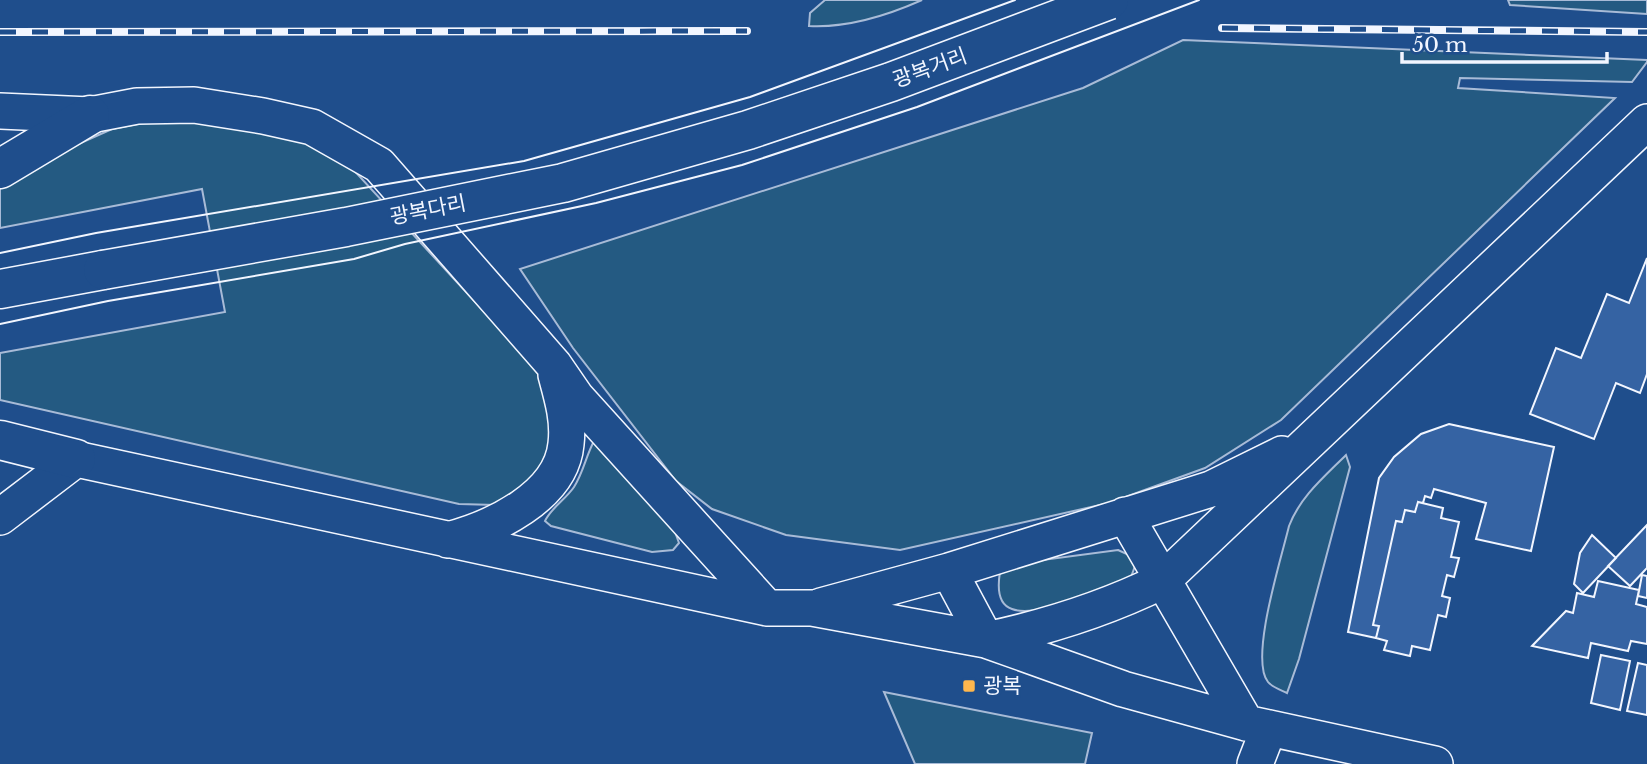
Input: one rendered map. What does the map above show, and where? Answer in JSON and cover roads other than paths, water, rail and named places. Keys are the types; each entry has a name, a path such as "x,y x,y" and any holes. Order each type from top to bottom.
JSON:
{"highway":[{"name":"광복거리","path":"748,130 891,82 1109,0"},
{"path":"0,169 90,115"},
{"name":"광복다리","path":"0,289 346,227 563,183 748,130"},
{"path":"0,440 76,459"}],"main road":[{"path":"0,111 90,115 137,106 194,105 312,127 379,165 554,365 576,397 767,608"},
{"path":"986,640 1079,617 1124,600 1162,581 1647,122"},
{"path":"448,540 476,533 534,500 558,470 566,445 565,412 554,365"},
{"path":"812,608 949,571 1211,489 1314,439"},
{"path":"0,517 76,459 767,608 812,608 986,640 1123,689 1257,725 1435,764"},
{"path":"1125,515 1162,581 1257,725 1255,764"},
{"path":"949,571 986,640"}],"tram line":[{"path":"0,253 96,233 524,161 750,97 1015,0"},
{"path":"0,324 108,301 354,259 405,244 596,203 742,165 917,107 1199,0"}],"railway":[{"path":"1222,28 1647,32"},
{"path":"0,32 747,31"}],"place":[{"name":"광복","path":"969,686"}]}
